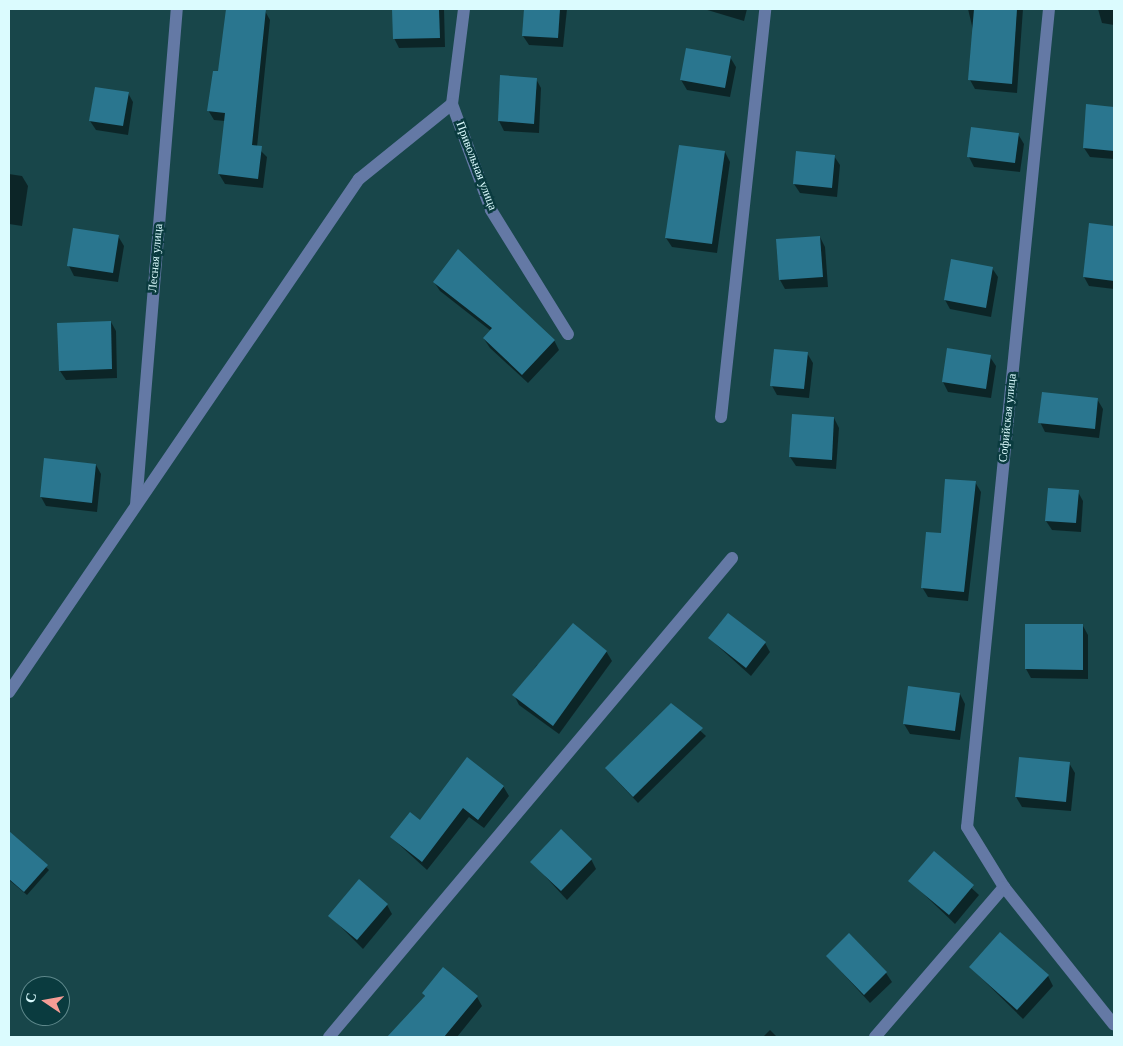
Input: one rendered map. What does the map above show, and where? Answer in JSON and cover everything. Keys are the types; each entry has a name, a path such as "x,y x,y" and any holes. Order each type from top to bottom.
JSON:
{"street":[{"name":"Лесная улица","path":"136,508 177,9"},
{"name":"Привольная улица","path":"464,9 452,104 491,210 568,334"},
{"path":"721,417 765,9"},
{"name":"Софийская улица","path":"1004,887 968,827 1049,9"},
{"path":"9,692 359,178 452,104"},
{"path":"329,1037 732,558"},
{"path":"875,1037 1004,887 1114,1025"}],"building":[{"path":"226,9 266,9 252,145 262,146 258,179 218,174 225,113 207,111 213,71 218,71"},
{"path":"392,9 439,9 440,38 393,39"},
{"path":"524,9 560,9 558,38 522,36"},
{"path":"974,9 1017,9 1012,84 968,80"},
{"path":"686,48 731,56 725,88 680,80"},
{"path":"500,75 537,78 534,124 498,121"},
{"path":"95,87 129,92 123,126 89,121"},
{"path":"1086,104 1114,107 1114,151 1083,148"},
{"path":"971,127 1019,133 1015,163 967,157"},
{"path":"679,145 725,151 712,244 665,238"},
{"path":"796,151 835,155 832,188 793,184"},
{"path":"1089,223 1114,226 1114,281 1083,277"},
{"path":"73,228 119,235 113,273 67,266"},
{"path":"820,236 823,277 779,280 776,239"},
{"path":"458,249 555,340 522,375 483,338 492,328 433,282"},
{"path":"951,259 993,267 986,308 944,300"},
{"path":"111,321 112,369 59,371 57,323"},
{"path":"947,348 991,355 986,389 942,382"},
{"path":"774,349 808,352 804,389 770,386"},
{"path":"1042,392 1098,398 1095,429 1038,423"},
{"path":"792,414 834,417 832,460 789,457"},
{"path":"44,458 96,464 92,503 40,497"},
{"path":"945,479 976,481 964,592 921,588 926,532 941,533"},
{"path":"1048,488 1079,490 1076,523 1045,521"},
{"path":"728,613 766,642 746,668 708,638"},
{"path":"573,623 607,651 553,726 512,695"},
{"path":"1025,624 1083,624 1083,670 1025,669"},
{"path":"908,686 960,693 955,731 903,724"},
{"path":"671,703 703,728 633,797 605,768"},
{"path":"467,757 504,786 478,820 463,808 422,862 390,837 410,812 420,820"},
{"path":"1019,757 1070,762 1066,802 1015,797"},
{"path":"561,829 592,859 561,891 530,862"},
{"path":"9,831 48,865 24,892 9,879"},
{"path":"934,851 974,885 949,915 908,881"},
{"path":"359,879 388,904 357,940 328,916"},
{"path":"1000,932 1049,975 1017,1010 969,967"},
{"path":"849,933 887,972 864,995 826,956"},
{"path":"443,967 478,996 444,1037 387,1037 425,996 422,993"}]}
